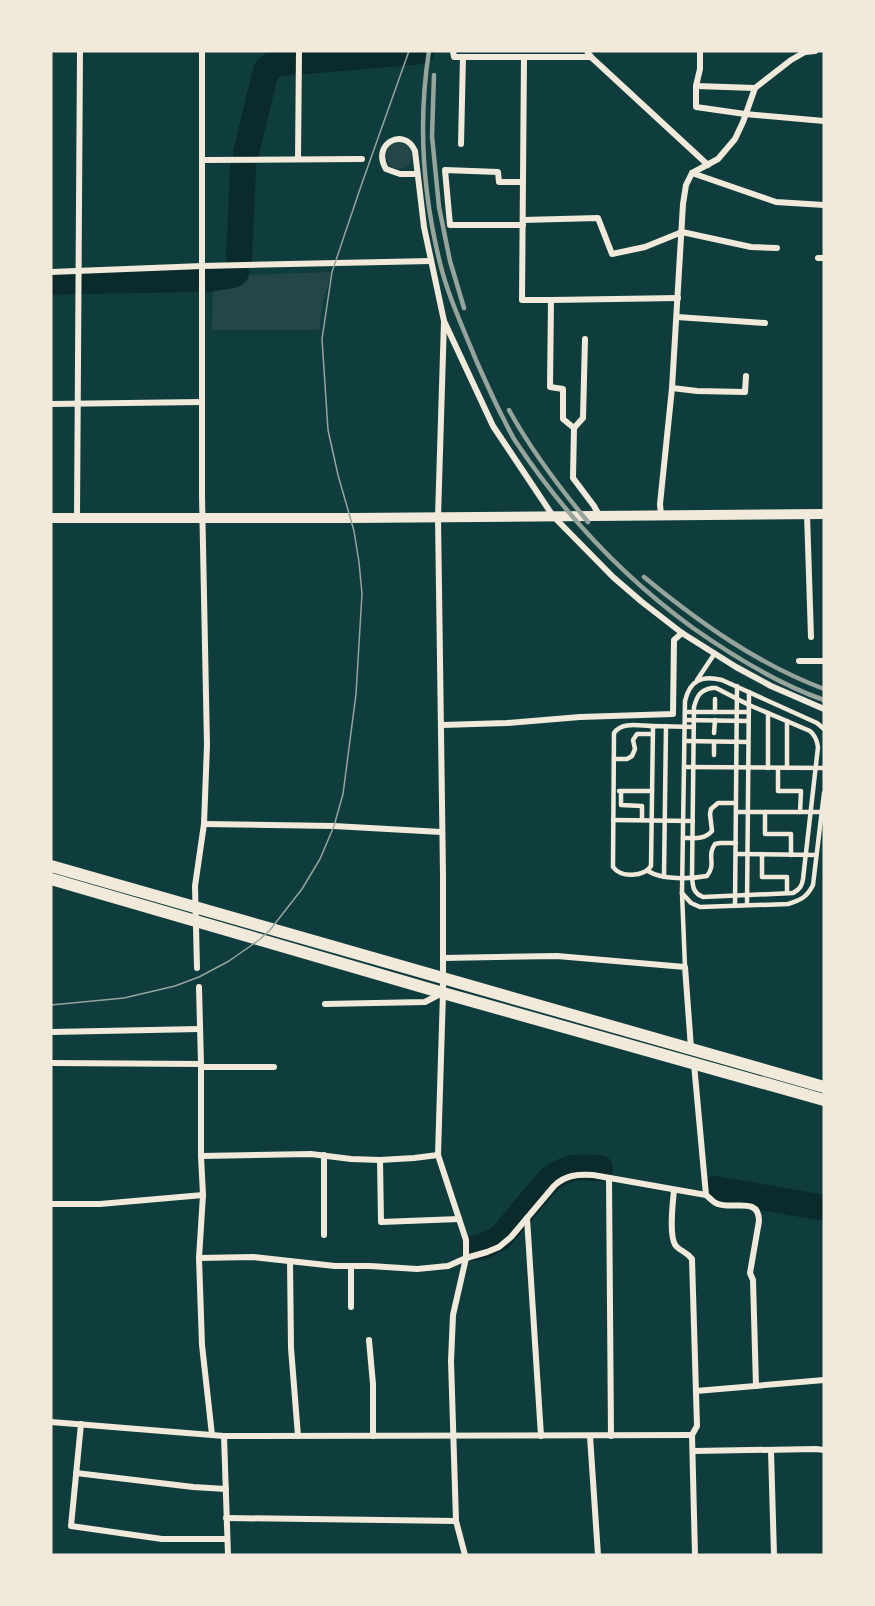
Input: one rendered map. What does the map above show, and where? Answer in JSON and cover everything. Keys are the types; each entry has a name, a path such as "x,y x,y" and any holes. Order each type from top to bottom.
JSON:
{"main road":[{"path":"51,866 824,1087"},
{"path":"51,879 442,993 824,1100"}],"street":[{"path":"77,518 80,51"},
{"path":"197,968 194,908 204,824 207,745 202,402 202,51"},
{"path":"298,159 299,51"},
{"path":"700,51 696,107 824,122"},
{"path":"661,515 660,504 672,388 686,185 692,173 718,159 735,139 755,88 805,51 815,51"},
{"path":"453,54 463,57 589,54 708,165"},
{"path":"461,144 463,57"},
{"path":"524,57 522,300 678,298"},
{"path":"696,86 755,88"},
{"path":"417,174 400,174 386,169 382,152 388,143 400,139 407,141 415,151 423,227 444,321 493,426 553,516 614,577 682,633 735,667 771,686 824,709"},
{"path":"202,160 362,159"},
{"path":"523,182 499,182 498,172 445,170 450,225 598,218 612,254 645,247 682,232 751,247 777,248"},
{"path":"692,173 776,202 824,205"},
{"path":"51,272 431,261"},
{"path":"551,300 550,387 563,389 563,419 574,428"},
{"path":"677,317 765,323"},
{"path":"444,321 438,517 442,725 442,993 438,1155 466,1240 466,1258 453,1315 451,1361 456,1521 465,1555"},
{"path":"585,339 583,418 574,428 573,478 598,515"},
{"path":"672,388 745,392 746,376"},
{"path":"51,404 202,402"},
{"path":"807,514 811,637"},
{"path":"51,518 824,514"},
{"path":"442,725 673,714 674,640 682,633"},
{"path":"799,661 824,661"},
{"path":"204,824 334,826 441,832"},
{"path":"442,958 557,956 685,967 706,1195"},
{"path":"199,987 203,1195 199,1258 202,1345 212,1434"},
{"path":"325,1004 425,1002 442,993"},
{"path":"51,1032 200,1029"},
{"path":"51,1063 274,1067"},
{"path":"201,1156 311,1154 380,1160 438,1155"},
{"path":"324,1155 324,1235"},
{"path":"380,1160 381,1222 459,1219"},
{"path":"199,1258 253,1257 335,1266 434,1268 448,1266 499,1247 511,1237 561,1180 579,1174 706,1195 719,1204 746,1205 755,1208 759,1213 750,1273 753,1280 756,1386"},
{"path":"609,1178 611,1436"},
{"path":"675,1190 672,1203 673,1241 692,1258 697,1426 692,1436 695,1555"},
{"path":"51,1204 100,1204 203,1195"},
{"path":"527,1218 541,1436"},
{"path":"290,1261 291,1348 298,1436"},
{"path":"351,1266 351,1307"},
{"path":"369,1340 373,1384 373,1436"},
{"path":"696,1391 824,1380"},
{"path":"51,1422 224,1436 692,1436"},
{"path":"81,1424 71,1526 162,1539 227,1539"},
{"path":"224,1436 228,1555"},
{"path":"590,1436 598,1555"},
{"path":"693,1451 824,1450"},
{"path":"771,1451 774,1555"},
{"path":"76,1473 226,1489"},
{"path":"226,1518 456,1521"}],"lane":[{"path":"685,967 682,877 687,691 696,682 715,653"},
{"path":"696,682 712,677 722,680 817,723 824,729"},
{"path":"735,906 737,686"},
{"path":"716,688 748,705 810,730 818,747 802,886 793,893 703,897 697,895 693,890 692,877 696,699 705,689 716,688"},
{"path":"747,905 749,692"},
{"path":"715,699 715,712"},
{"path":"685,712 748,712"},
{"path":"768,713 768,768"},
{"path":"685,720 748,721"},
{"path":"714,733 715,720"},
{"path":"787,721 787,768"},
{"path":"653,726 651,866 648,871 640,874 622,874 614,867 614,733 622,725 694,727"},
{"path":"664,877 666,726"},
{"path":"614,759 627,759 632,756 635,749 633,740 638,734 653,734"},
{"path":"685,741 748,742"},
{"path":"714,742 714,755"},
{"path":"684,767 824,768"},
{"path":"778,768 778,791 801,791 800,812"},
{"path":"614,790 652,791"},
{"path":"621,790 621,805 642,806 642,820"},
{"path":"682,893 691,903 700,907 788,904 808,895 813,885 824,793"},
{"path":"683,838 705,837 712,831 711,809 718,803 736,803"},
{"path":"736,812 822,812"},
{"path":"765,812 765,834 791,834 791,855"},
{"path":"614,820 693,821"},
{"path":"648,871 655,876 664,877 707,876 712,868 710,853 715,844 736,843"},
{"path":"736,855 816,855"},
{"path":"762,855 762,877 787,877 787,893"}],"shaded area":[{"path":"399,143 408,147 412,156 408,165 399,169 390,165 386,156 390,147"},
{"path":"332,272 323,301 319,330 212,330 213,284 243,275"}],"waterway":[{"path":"305,61 422,51"},
{"path":"246,153 266,70 272,65 291,62"},
{"path":"239,258 243,168"},
{"path":"209,279 236,273"},
{"path":"84,281 193,279"},
{"path":"51,282 71,281"},
{"path":"475,1248 501,1237 549,1180 556,1175 573,1168 600,1168"},
{"path":"715,1189 824,1208"}],"tram line":[{"path":"51,1005 124,998 175,986 199,977 229,961 270,930 302,889 320,859 334,826 343,794 356,694 362,594 354,531 328,430 322,339 332,272 409,51"}],"railway":[{"path":"429,51 423,131 426,184 434,237 443,275 456,312 488,387 514,439 575,519 596,543 643,588 693,628 740,659 773,678 824,700"},
{"path":"434,75 432,136 439,207 450,261 464,308"},
{"path":"509,410 546,468 588,522"},
{"path":"644,577 730,641 775,667 824,689"}]}
